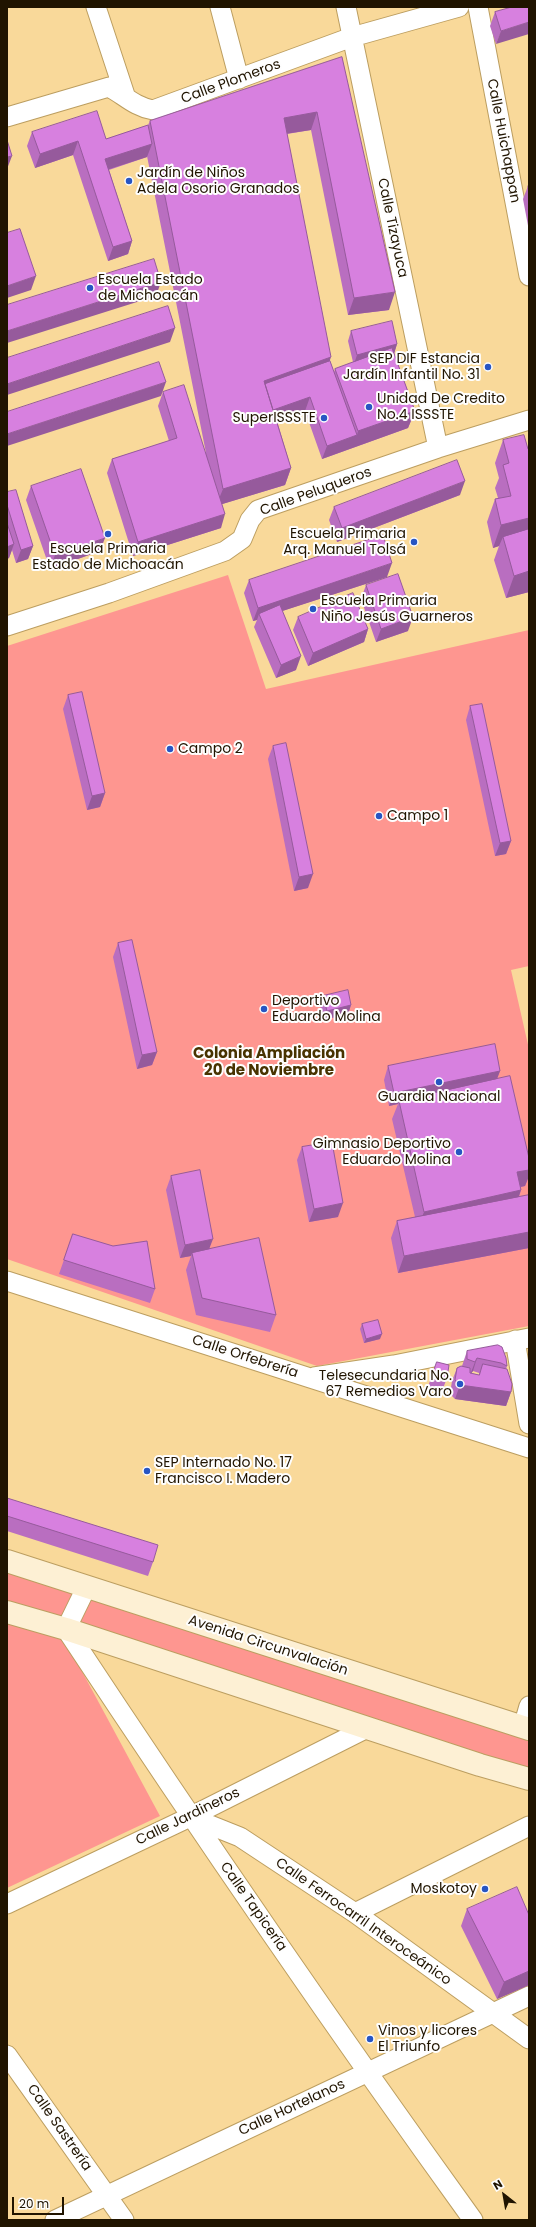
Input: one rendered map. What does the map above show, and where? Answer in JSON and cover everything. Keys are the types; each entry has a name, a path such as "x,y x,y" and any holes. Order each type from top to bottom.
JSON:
{"main road":[{"name":"Avenida Circunvalación","path":"7,1561 338,1669 526,1728"},
{"path":"7,1612 66,1629 367,1728 529,1779"}],"street":[{"path":"96,7 124,95"},
{"path":"220,7 239,78"},
{"name":"Calle Tizayuca","path":"346,7 438,448"},
{"name":"Calle Plomeros","path":"7,117 109,87 124,95 141,108 153,110 352,37 459,7"},
{"name":"Calle Huichappan","path":"478,7 529,276"},
{"name":"Calle Peluqueros","path":"7,626 225,551 242,538 250,520 258,510 438,448 529,420"},
{"name":"Calle Orfebrería","path":"7,1281 529,1448"},
{"path":"310,1378 394,1365 522,1339 529,1424"},
{"path":"66,1629 87,1586"},
{"name":"Calle Tapicería","path":"66,1629 190,1817 367,2073 474,2220"},
{"path":"526,1728 529,1706"},
{"name":"Calle Jardineros","path":"7,1904 190,1817 367,1728"},
{"name":"Calle Ferrocarril Interoceánico","path":"190,1817 240,1837 355,1913 529,2039"},
{"path":"355,1913 529,1826"},
{"name":"Calle Hortelanos","path":"55,2220 529,1996"},
{"name":"Calle Sastrería","path":"7,2055 124,2220"}],"shaded area":[{"name":"Deportivo Eduardo Molina","path":"228,575 266,689 529,630 529,966 511,970 529,1049 529,1326 317,1366 7,1259 7,646"},
{"path":"7,1571 529,1735 529,1768 57,1625 160,1816 7,1888"}],"building":[{"path":"512,7 529,7 529,22 501,31 495,12"},
{"path":"342,57 395,292 354,298 317,112 284,118 331,357 264,381 291,468 223,489 150,121"},
{"path":"97,111 106,139 148,125 152,144 105,159 132,241 113,247 78,141 40,154 32,132"},
{"path":"7,140 12,156 7,157"},
{"path":"20,229 36,276 7,286 7,233"},
{"path":"154,259 161,282 7,331 7,305"},
{"path":"168,306 175,328 7,384 7,358"},
{"path":"392,321 397,344 357,355 351,331"},
{"name":"Unidad De Credito No.4 ISSSTE","path":"392,348 415,411 358,431 335,369"},
{"path":"330,361 357,435 327,446 310,397 273,410 265,384"},
{"path":"159,362 166,382 7,434 7,412"},
{"path":"184,385 225,514 138,542 112,459 177,438 163,392"},
{"path":"524,435 529,449 529,518 501,525 495,499 511,496 503,465 509,463 503,440"},
{"path":"457,460 465,481 342,528 334,507"},
{"path":"81,469 105,538 55,555 31,486"},
{"path":"16,490 33,546 21,550 7,505 7,492"},
{"path":"7,523 14,544 7,547"},
{"path":"529,529 529,571 514,576 503,537"},
{"path":"383,535 392,563 258,608 249,580"},
{"path":"398,574 413,617 381,629 366,585"},
{"path":"353,593 368,629 313,653 298,617"},
{"path":"280,605 301,656 281,665 259,614"},
{"path":"82,692 105,793 92,796 68,695"},
{"path":"482,704 511,841 500,843 470,706"},
{"path":"286,743 313,874 299,877 273,746"},
{"path":"132,940 157,1052 142,1055 118,943"},
{"path":"348,990 351,1005 327,1011 323,996"},
{"path":"495,1044 500,1071 394,1093 388,1066"},
{"name":"Gimnasio Deportivo Eduardo Molina","path":"510,1076 529,1158 529,1170 517,1172 521,1190 424,1212 399,1101"},
{"path":"332,1142 343,1203 314,1209 302,1147"},
{"path":"200,1170 213,1239 185,1245 171,1176"},
{"path":"529,1195 529,1232 404,1256 397,1221"},
{"path":"73,1234 113,1246 147,1241 155,1289 64,1260"},
{"path":"259,1238 276,1315 202,1298 192,1253"},
{"path":"378,1320 382,1334 366,1339 362,1324"},
{"path":"498,1345 502,1347 507,1366 501,1363 477,1358 475,1362 467,1359 467,1351"},
{"path":"437,1362 449,1365 447,1378 432,1376"},
{"path":"483,1364 507,1369 512,1384 511,1392 460,1385 455,1380 457,1368 461,1366 470,1368 470,1373 479,1375"},
{"path":"7,1498 158,1545 153,1562 7,1516"},
{"path":"517,1887 529,1915 529,1971 504,1982 467,1909"}],"place":[{"name":"Jardín de Niños Adela Osorio Granados","path":"129,181"},
{"name":"Escuela Estado de Michoacán","path":"90,288"},
{"name":"SEP DIF Estancia Jardín Infantil No. 31","path":"488,367"},
{"name":"Unidad De Credito No.4 ISSSTE","path":"369,407"},
{"name":"SuperISSSTE","path":"324,418"},
{"name":"Escuela Primaria Estado de Michoacán","path":"108,534"},
{"name":"Escuela Primaria Arq. Manuel Tolsá","path":"414,542"},
{"name":"Escuela Primaria Niño Jesús Guarneros","path":"313,609"},
{"name":"Campo 2","path":"170,749"},
{"name":"Campo 1","path":"379,816"},
{"name":"Deportivo Eduardo Molina","path":"264,1009"},
{"name":"Guardia Nacional","path":"439,1082"},
{"name":"Gimnasio Deportivo Eduardo Molina","path":"459,1152"},
{"name":"Telesecundaria No. 67 Remedios Varo","path":"460,1384"},
{"name":"SEP Internado No. 17 Francisco I. Madero","path":"147,1471"},
{"name":"Moskotoy","path":"485,1889"},
{"name":"Vinos y licores El Triunfo","path":"370,2039"}],"district":[{"name":"Colonia Ampliación 20 de Noviembre","path":"269,1062"}]}
